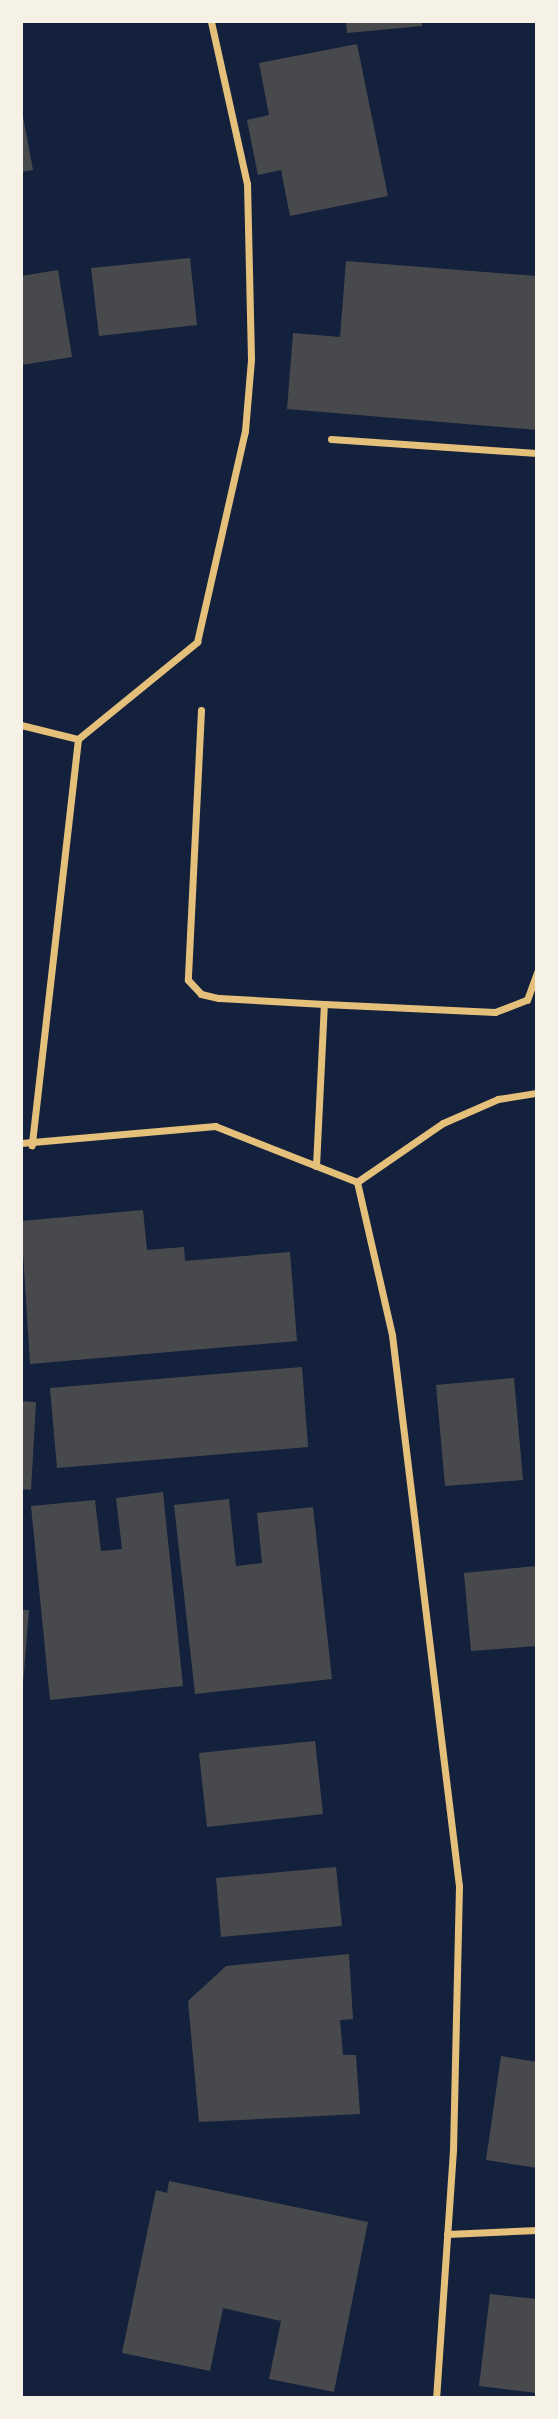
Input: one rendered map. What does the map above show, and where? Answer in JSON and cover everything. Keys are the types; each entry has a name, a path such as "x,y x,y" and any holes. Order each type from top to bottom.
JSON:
{"street":[{"path":"32,1145 78,740 197,642 245,431 251,346 247,184 211,21"},
{"path":"331,439 537,453"},
{"path":"201,710 188,980 201,994 219,998 495,1012 527,1000 537,972"},
{"path":"21,725 78,740"},
{"path":"316,1166 324,1004"},
{"path":"357,1182 443,1123 498,1099 537,1093"},
{"path":"21,1143 32,1145 215,1126 357,1182"},
{"path":"357,1182 392,1335 459,1886 447,2234 436,2398"},
{"path":"447,2234 537,2230"}],"building":[{"path":"346,21 422,21 422,26 347,33"},
{"path":"357,44 388,196 290,216 281,170 258,175 247,120 269,115 259,63"},
{"path":"21,106 33,170 21,172"},
{"path":"190,258 197,325 99,336 91,268"},
{"path":"346,261 537,276 537,430 287,409 293,333 340,337"},
{"path":"58,270 72,357 21,365 21,276"},
{"path":"143,1210 147,1250 184,1247 185,1261 290,1252 297,1341 30,1364 21,1221"},
{"path":"302,1367 308,1447 57,1468 50,1388"},
{"path":"514,1378 523,1480 445,1486 436,1385"},
{"path":"21,1401 36,1402 31,1490 21,1489"},
{"path":"163,1492 183,1686 50,1700 31,1506 95,1500 101,1551 122,1549 116,1498"},
{"path":"229,1499 236,1566 262,1563 257,1513 313,1507 332,1679 195,1694 174,1505"},
{"path":"537,1566 537,1646 471,1651 464,1573"},
{"path":"21,1610 29,1610 23,1684 21,1684"},
{"path":"315,1741 323,1814 207,1827 199,1753"},
{"path":"336,1867 342,1926 221,1937 216,1878"},
{"path":"349,1954 353,2019 340,2020 343,2055 356,2055 360,2114 199,2122 188,2001 226,1966"},
{"path":"501,2056 537,2062 537,2168 486,2160"},
{"path":"169,2181 368,2222 334,2392 269,2379 281,2321 223,2308 210,2371 122,2353 156,2190 167,2193"},
{"path":"490,2294 537,2299 537,2393 479,2386"}]}
